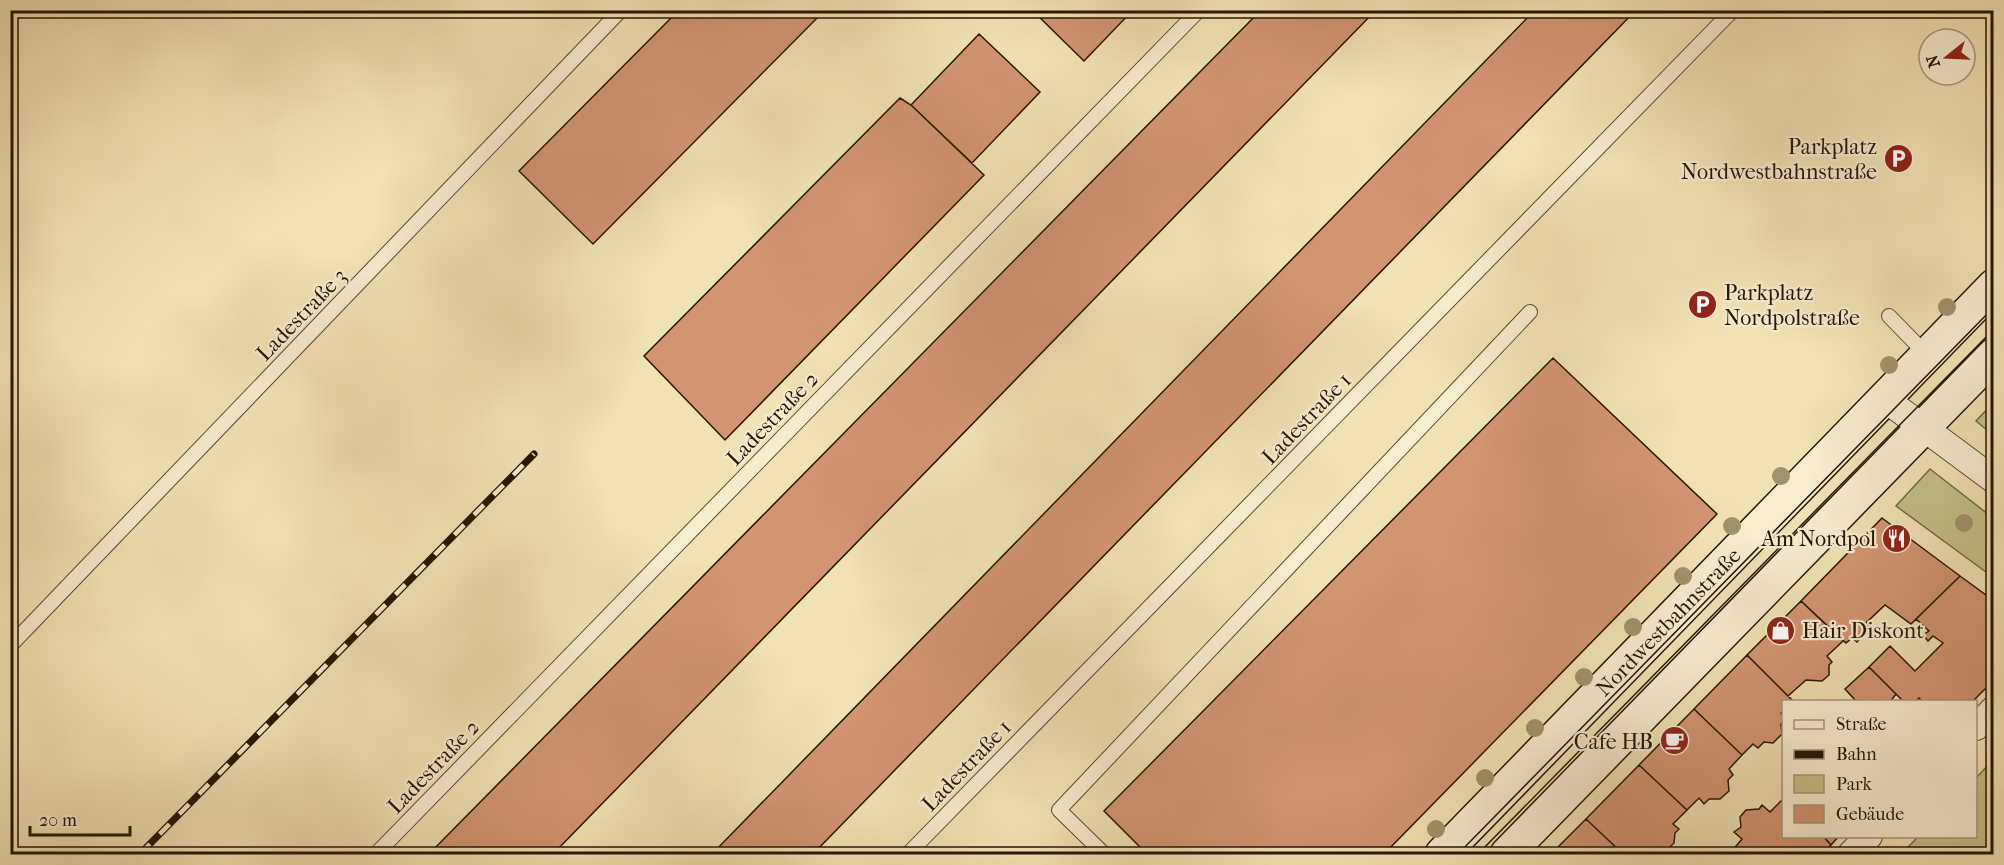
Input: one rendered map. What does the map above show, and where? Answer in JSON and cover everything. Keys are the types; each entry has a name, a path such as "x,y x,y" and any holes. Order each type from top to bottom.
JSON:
{"street":[{"name":"Nordwestbahnstraße","path":"1442,855 1994,286"},
{"name":"Nordwestbahnstraße","path":"1507,855 1994,355"},
{"path":"1885,399 1994,480"},
{"path":"1977,727 1994,709"},
{"path":"1851,855 1868,838"}],"lane":[{"name":"Ladestraße 3","path":"10,646 621,10"},
{"name":"Ladestraße 2","path":"376,855 1199,10"},
{"name":"Ladestraße 1","path":"908,855 1734,10"},
{"path":"1104,855 1059,810 1530,312"},
{"path":"1889,316 1928,356"}],"green space":[{"path":"1993,403 1993,435 1976,421"},
{"path":"1930,469 1993,518 1993,570 1990,575 1896,506"},
{"path":"1993,760 1993,854 1901,854 1917,838 1977,838 1977,777"}],"building":[{"path":"679,10 825,10 593,244 519,171"},
{"path":"1032,10 1133,10 1084,61"},
{"path":"1261,10 1376,10 553,854 429,854"},
{"path":"1535,10 1636,10 813,854 712,854"},
{"path":"979,34 1040,92 972,163 911,105"},
{"path":"900,98 911,105 984,175 725,440 644,356"},
{"path":"1553,358 1717,514 1384,854 1147,854 1104,811"},
{"path":"1882,518 1960,576 1911,624 1885,605 1866,623 1869,628 1857,642 1852,638 1846,643 1801,601"},
{"path":"1960,576 1994,601 1994,680 1974,700 1921,700 1919,698 1902,700 1869,667 1890,646 1915,671 1943,643 1933,636 1928,641 1923,635 1929,631 1916,619"},
{"path":"1801,601 1843,641 1827,656 1832,662 1829,665 1829,675 1822,681 1806,680 1788,696 1747,655"},
{"path":"1747,655 1792,700 1782,700 1782,734 1773,743 1764,742 1758,748 1753,744 1742,755 1694,709"},
{"path":"1869,667 1896,694 1892,700 1855,700 1845,689"},
{"path":"1694,709 1742,755 1729,769 1733,775 1728,780 1729,791 1720,799 1709,799 1704,804 1699,798 1687,810 1639,765"},
{"path":"1639,765 1687,810 1673,824 1679,829 1675,833 1674,843 1665,852 1623,854 1586,819"},
{"path":"1782,800 1782,838 1825,838 1831,845 1821,854 1733,854 1731,852 1742,839 1734,832 1741,827 1740,817 1746,810 1759,809 1762,805 1770,812"},
{"path":"1586,819 1623,854 1551,854"},
{"path":"1825,838 1837,838 1831,845"}],"tram line":[{"path":"1458,854 1994,307"},
{"path":"1478,854 1994,329"}],"railway":[{"path":"140,854 534,454"}],"place":[{"name":"Parkplatz Nordwestbahnstraße","path":"1898,159"},
{"name":"Parkplatz Nordpolstraße","path":"1703,305"},
{"name":"Am Nordpol","path":"1897,538"},
{"name":"Hair Diskont","path":"1781,630"},
{"name":"Cafe HB","path":"1674,741"}]}
